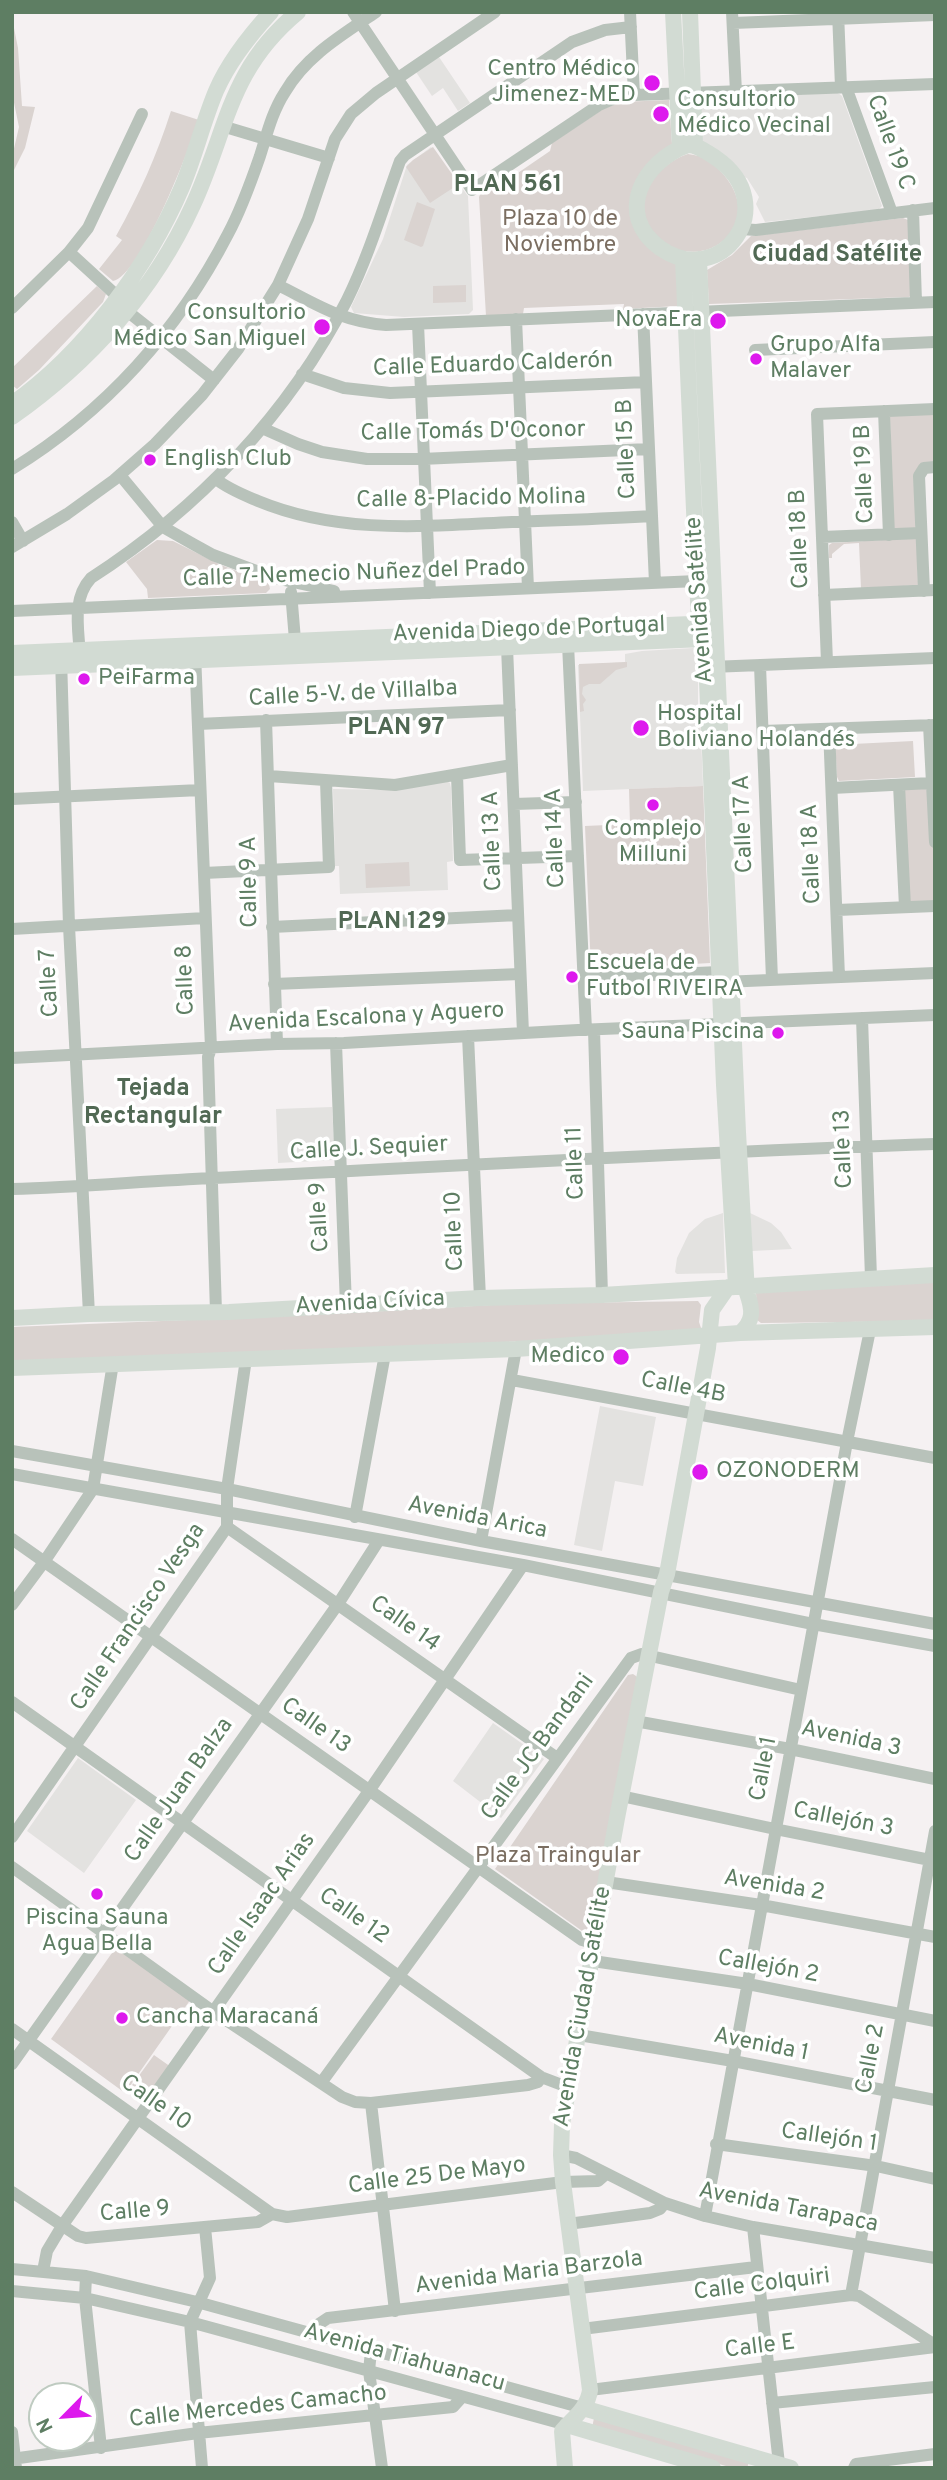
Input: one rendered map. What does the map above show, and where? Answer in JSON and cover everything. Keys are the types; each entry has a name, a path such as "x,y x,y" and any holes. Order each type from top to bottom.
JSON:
{"main road":[{"path":"12,404 47,375 115,302 172,209 225,73 244,43 271,12"},
{"path":"12,417 65,376 104,338 164,259 192,209 238,88 257,54 298,12"},
{"path":"673,12 676,94 687,147"},
{"path":"687,147 693,94 690,12"},
{"path":"206,120 222,127"},
{"path":"687,147 720,162 740,184 747,205 741,229 732,243 722,250 691,259 662,249 650,238 642,225 638,210 638,194 648,172 659,160 687,147"},
{"name":"Avenida Satélite","path":"691,259 706,631 712,667 723,979 727,1024"},
{"path":"117,296 127,311"},
{"name":"Avenida Diego de Portugal","path":"12,668 61,659 706,631"},
{"name":"Avenida Diego de Portugal","path":"195,653 295,640 390,644"},
{"name":"Avenida Diego de Portugal","path":"12,653 61,659"},
{"path":"727,1024 737,1286 751,1319 740,1333"},
{"name":"Avenida Cívica","path":"12,1318 346,1306 935,1275"},
{"name":"Avenida Ciudad Satélite","path":"567,2426 583,2408 590,2390 563,2182 562,2124 635,1721 667,1574 712,1310 737,1286"},
{"path":"12,1368 516,1349 740,1333 935,1327"},
{"name":"Avenida Tiahuanacu","path":"583,2408 774,2465"},
{"path":"565,2468 562,2436 567,2426"},
{"name":"Avenida Tiahuanacu","path":"567,2426 712,2468"}],"street":[{"path":"12,469 65,434 94,409 130,375 162,338 196,290 230,232 274,113 296,75 356,18 376,12"},
{"path":"12,522 18,544 68,514 120,475 168,432 241,345 278,285 309,219 335,139 351,114 376,93 495,12"},
{"path":"630,12 634,95"},
{"name":"Calle 19 C","path":"838,15 844,87 892,213"},
{"path":"736,92 732,18 935,15"},
{"path":"356,18 472,190 599,105 615,98 634,95 935,84"},
{"path":"80,658 77,608 80,594 90,579 163,527 216,479 262,428 302,374 337,316 370,249 400,161 405,155 572,42 600,31 631,27"},
{"path":"12,308 88,228 142,114"},
{"path":"222,127 329,158"},
{"path":"741,229 765,229 935,208"},
{"path":"913,210 916,302"},
{"path":"68,252 117,296"},
{"path":"278,285 337,316 371,324 935,302"},
{"path":"127,311 214,380"},
{"name":"Calle 15 B","path":"643,314 655,583"},
{"path":"516,319 528,588"},
{"path":"418,324 430,593"},
{"path":"755,350 935,342"},
{"name":"Calle Eduardo Calderón","path":"302,374 345,389 390,393 646,382"},
{"path":"884,411 935,409"},
{"name":"Calle 18 B","path":"827,662 817,414 884,411"},
{"name":"Calle 19 B","path":"884,411 889,535"},
{"name":"Calle Tomás D'Oconor","path":"262,428 298,444 367,459 649,449"},
{"path":"824,595 929,591 921,533 919,476 924,468 935,467"},
{"path":"120,475 163,527 214,555 287,582 324,590 383,595"},
{"name":"Calle 8-Placido Molina","path":"216,479 268,505 313,519 357,525 427,526 652,516"},
{"path":"822,537 921,533"},
{"name":"Calle 7-Nemecio Nuñez del Prado","path":"12,611 705,581"},
{"path":"287,582 293,598 295,640"},
{"name":"Calle 14 A","path":"568,637 583,978 590,1030"},
{"name":"Calle 13 A","path":"507,640 523,1033"},
{"name":"Calle 8","path":"195,653 211,1048 208,1057 216,1312"},
{"path":"712,667 935,658"},
{"name":"Calle 7","path":"61,659 69,926 89,1314"},
{"name":"Calle 17 A","path":"760,665 772,980"},
{"name":"Calle 5-V. de Villalba","path":"198,724 510,710"},
{"name":"Calle 9 A","path":"266,720 276,1044"},
{"path":"762,731 932,725 931,783 935,842"},
{"name":"Calle 18 A","path":"829,729 839,977"},
{"path":"269,776 395,785 512,765"},
{"path":"457,775 460,860 578,856"},
{"path":"204,873 329,867 326,782"},
{"path":"832,788 931,783"},
{"path":"899,785 905,907"},
{"path":"12,799 200,790"},
{"path":"514,804 576,802"},
{"path":"837,910 935,906"},
{"path":"272,927 518,915"},
{"path":"12,929 205,918"},
{"path":"583,978 772,980 935,973"},
{"path":"274,984 520,974"},
{"name":"Avenida Escalona y Aguero","path":"12,1058 935,1015"},
{"name":"Calle 13","path":"862,1018 871,1278"},
{"name":"Calle 11","path":"590,1030 598,1158 602,1294"},
{"name":"Calle 10","path":"468,1036 480,1298"},
{"name":"Calle 9","path":"336,1043 346,1306"},
{"path":"733,1152 935,1144"},
{"name":"Calle J. Sequier","path":"12,1189 733,1152"},
{"name":"Calle 1","path":"705,2216 716,2144 870,1330"},
{"path":"481,1541 516,1349"},
{"path":"355,1517 385,1354"},
{"name":"Calle Francisco Vesga","path":"12,1837 227,1527 227,1489 246,1359"},
{"path":"12,1605 93,1488 113,1363"},
{"name":"Calle 4B","path":"512,1380 935,1458"},
{"name":"Avenida Arica","path":"12,1451 227,1489 355,1517 935,1624"},
{"name":"Avenida Arica","path":"12,1474 523,1565 935,1646"},
{"name":"Calle 14","path":"227,1527 557,1758"},
{"name":"Calle 13","path":"12,1539 582,1940 596,1944"},
{"name":"Calle Juan Balza","path":"12,2064 338,1604 379,1540"},
{"name":"Calle Isaac Arias","path":"43,2271 47,2250 62,2226 293,1900 523,1565"},
{"name":"Calle JC Bandani","path":"321,2083 631,1658 642,1654 649,1655"},
{"path":"649,1655 801,1690"},
{"name":"Calle 12","path":"12,1702 541,2077 570,2088"},
{"name":"Avenida 3","path":"635,1721 935,1779"},
{"name":"Callejón 3","path":"621,1796 932,1860"},
{"name":"Calle 2","path":"851,2295 932,1860 935,1830"},
{"path":"12,1867 214,2012 342,2097 355,2102 372,2103 528,2085 538,2082 541,2077"},
{"name":"Avenida 2","path":"606,1882 761,1905 935,1937"},
{"name":"Callejón 2","path":"593,1961 748,1984 935,2021"},
{"name":"Calle 10","path":"12,2029 272,2214"},
{"name":"Avenida 1","path":"579,2035 935,2100"},
{"path":"372,2103 395,2311"},
{"name":"Callejón 1","path":"716,2144 876,2166 935,2179"},
{"name":"Avenida Tarapaca","path":"561,2155 568,2155 665,2203 705,2216 753,2227 935,2258"},
{"name":"Calle 25 De Mayo","path":"272,2214 286,2217 563,2182 598,2181 606,2174"},
{"name":"Calle 9","path":"12,2192 78,2236 86,2238 258,2222 272,2214"},
{"path":"568,2224 650,2213 660,2210 665,2203"},
{"path":"202,2468 190,2322 210,2278 205,2227"},
{"path":"753,2227 772,2403 774,2465"},
{"name":"Avenida Maria Barzola","path":"315,2334 319,2324 328,2318 756,2267"},
{"name":"Avenida Tiahuanacu","path":"12,2269 86,2276 197,2302 583,2408"},
{"path":"86,2276 85,2298 101,2448"},
{"name":"Avenida Tiahuanacu","path":"12,2291 85,2298 190,2322 567,2426"},
{"name":"Calle Colquiri","path":"582,2329 851,2295 859,2296 935,2346"},
{"name":"Calle E","path":"590,2390 935,2346"},
{"path":"371,2351 369,2371 382,2468"},
{"path":"772,2403 935,2387"},
{"name":"Calle Mercedes Camacho","path":"14,2461 198,2433 453,2407 462,2397"},
{"path":"12,2432 14,2461"},
{"path":"854,2468 856,2464 935,2454"}],"shaded area":[{"path":"439,57 470,103 458,111 443,88 432,96 416,72"},
{"path":"838,93 842,96 882,206 878,210 765,222 756,204 759,197 747,178 740,176 701,140 700,100 715,98 711,105 717,110 726,107 729,110 732,107 735,110 738,107 741,110 749,106 758,109 761,106 764,109 768,106 770,108 784,95"},
{"path":"431,147 468,196 473,310 469,314 404,317 354,313 351,307 383,239 407,165"},
{"name":"Hospital Boliviano Holandés","path":"693,648 698,653 698,710 703,786 583,791 578,665 625,662 625,654 642,651"},
{"path":"446,781 451,788 453,861 447,862 448,890 340,894 339,866 335,866 333,789 390,790"},
{"path":"332,1107 335,1158 278,1163 276,1109"},
{"path":"723,1213 725,1273 677,1274 677,1258 689,1233 705,1219"},
{"path":"750,1213 771,1223 781,1232 792,1249 752,1251"},
{"path":"600,1406 656,1417 643,1486 615,1481 602,1551 574,1545"},
{"path":"493,1723 544,1759 501,1818 453,1781"},
{"path":"78,1758 136,1800 84,1873 27,1831"}],"green space":[{"path":"12,18 18,48 22,106 35,107 25,148 12,174 12,157 19,127 12,93"},
{"name":"Plaza 10 de Noviembre","path":"669,100 672,144 653,158 643,171 632,210 676,262 678,306 623,309 624,304 524,308 523,314 486,316 479,197 482,190 503,176 512,177 550,151 552,143 603,109 621,102"},
{"path":"171,111 199,120 150,236 124,274 113,281 99,269 122,240 116,236 147,175"},
{"path":"433,147 459,184 430,203 406,167"},
{"path":"688,154 708,160 724,175 736,195 738,213 733,229 723,242 708,249 691,252 673,248 656,236 646,219 644,205 647,186 654,176 671,162"},
{"path":"417,202 435,209 421,247 404,240"},
{"path":"903,218 908,220 913,294 909,297 709,304 707,270 732,255 751,236"},
{"path":"466,285 466,302 433,303 433,286"},
{"path":"97,286 106,294 103,302 39,370 17,389 12,385 12,368"},
{"path":"935,413 935,463 927,463 915,528 896,530 893,528 890,416"},
{"path":"915,538 918,585 861,589 859,543 844,544 829,558 829,545 832,543"},
{"path":"157,540 173,541 221,565 266,582 270,589 266,593 148,598 147,589 126,562"},
{"path":"627,662 627,667 616,670 600,684 583,687 582,694 586,700 583,704 584,711 580,712 579,664"},
{"path":"841,734 852,734 853,744 913,741 915,777 839,781 835,739"},
{"path":"703,786 710,963 591,970 585,826 630,824 629,789"},
{"path":"923,787 927,790 932,846 935,848 935,902 909,902 904,790"},
{"path":"409,862 410,886 366,888 365,864"},
{"path":"935,1282 935,1321 761,1323 757,1320 756,1292"},
{"path":"698,1301 701,1305 701,1328 697,1333 12,1362 12,1327 509,1304"},
{"name":"Plaza Traingular","path":"633,1674 639,1678 589,1930 585,1933 495,1869 628,1675"},
{"name":"Cancha Maracaná","path":"119,1943 193,1996 125,2093 51,2039"},
{"path":"154,2055 171,2067 145,2104 127,2092"},
{"path":"594,2418 749,2462 747,2468 733,2468 592,2428"}],"place":[{"name":"Centro Médico Jimenez-MED","path":"652,83"},
{"name":"Consultorio Médico Vecinal","path":"661,114"},
{"name":"NovaEra","path":"718,321"},
{"name":"Consultorio Médico San Miguel","path":"322,327"},
{"name":"Grupo Alfa Malaver","path":"756,359"},
{"name":"English Club","path":"150,460"},
{"name":"PeiFarma","path":"84,679"},
{"name":"Hospital Boliviano Holandés","path":"641,728"},
{"name":"Complejo Milluni","path":"653,805"},
{"name":"Escuela de Futbol RIVEIRA","path":"572,977"},
{"name":"Sauna Piscina","path":"778,1033"},
{"name":"Medico","path":"621,1357"},
{"name":"OZONODERM","path":"700,1472"},
{"name":"Piscina Sauna Agua Bella","path":"97,1894"},
{"name":"Cancha Maracaná","path":"122,2018"}],"district":[{"name":"PLAN 561","path":"508,186"},
{"name":"Ciudad Satélite","path":"837,256"},
{"name":"PLAN 97","path":"396,729"},
{"name":"PLAN 129","path":"392,923"},
{"name":"Tejada Rectangular","path":"153,1104"}]}
